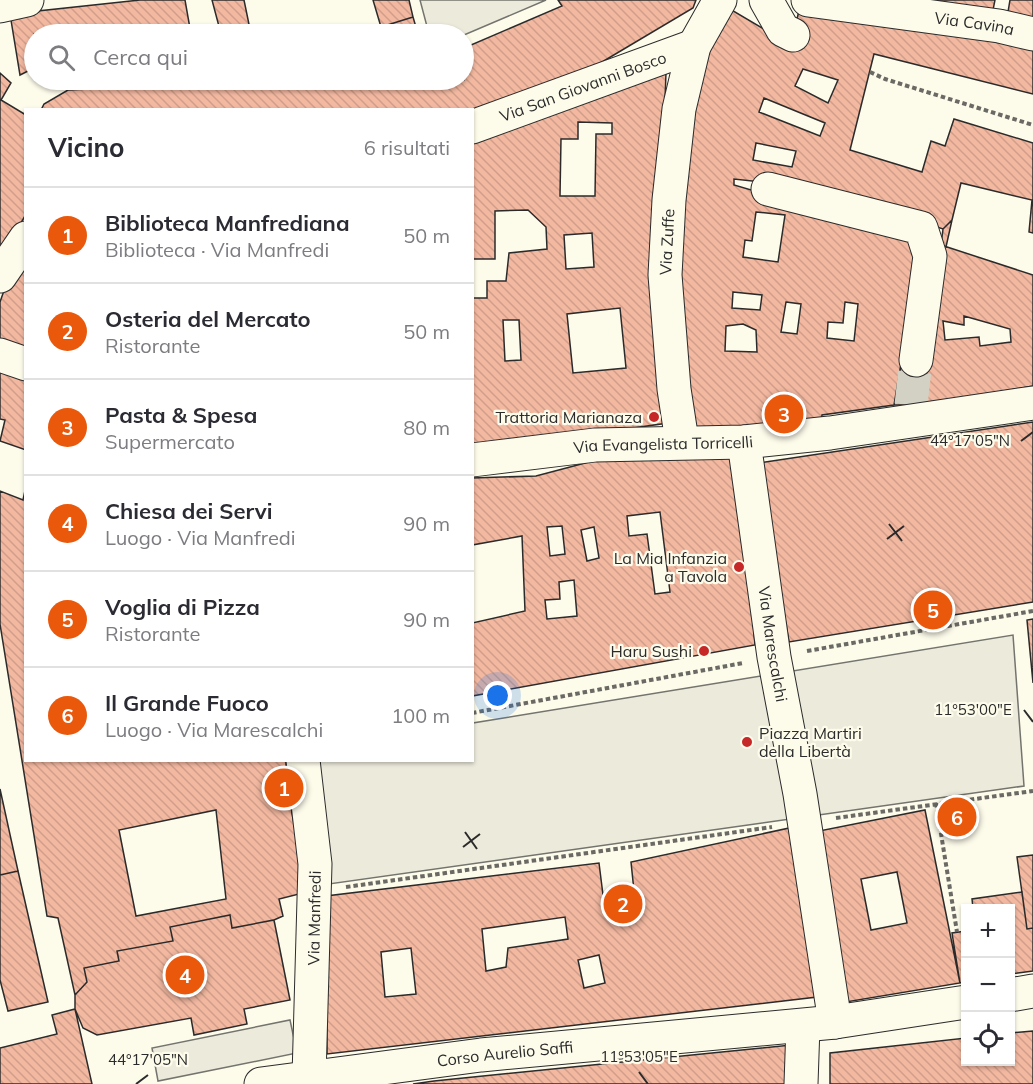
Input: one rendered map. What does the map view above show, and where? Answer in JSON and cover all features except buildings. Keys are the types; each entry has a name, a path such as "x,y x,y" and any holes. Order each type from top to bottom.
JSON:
{"street":[{"path":"0,6 27,0"},
{"name":"Via Zuffe","path":"682,441 674,389 665,276 669,200 680,109 694,46 720,0"},
{"path":"766,0 783,30 793,35"},
{"name":"Via Cavina","path":"808,0 1001,13 1033,34"},
{"name":"Via San Giovanni Bosco","path":"474,126 694,46"},
{"path":"768,189 921,228 930,256 916,360"},
{"path":"0,276 24,241"},
{"path":"0,355 24,362"},
{"name":"Via Evangelista Torricelli","path":"474,460 595,445 682,441 744,442 830,433 910,413 1033,403"},
{"name":"Via Marescalchi","path":"744,442 774,657 802,808 835,1022"},
{"name":"Via Manfredi","path":"303,762 308,792 315,891 309,1077"},
{"path":"1015,993 1033,991"},
{"name":"Corso Aurelio Saffi","path":"261,1084 481,1055 803,1026 961,1003"},
{"path":"801,1084 803,1026"}],"path":[{"path":"870,72 885,79 1033,125"},
{"path":"315,891 802,808 936,803 1033,791"},
{"path":"936,803 957,932"}],"shaded area":[{"path":"420,0 546,0 474,31 474,24 426,24"},
{"name":"Piazza Martiri della Libertà","path":"1013,635 1024,786 329,884 313,762 474,762 474,723"},
{"path":"290,1020 297,1053 158,1081 152,1048"}],"tunnel":[{"path":"911,405 916,360"}],"place":[{"name":"Pasta & Spesa","path":"784,414"},
{"name":"Trattoria Marianaza","path":"654,417"},
{"name":"La Mia Infanzia a Tavola","path":"739,567"},
{"name":"Voglia di Pizza","path":"933,610"},
{"name":"Haru Sushi","path":"704,651"},
{"name":"Piazza Martiri della Libertà","path":"747,742"},
{"name":"Biblioteca Manfrediana","path":"284,788"},
{"name":"Il Grande Fuoco","path":"957,817"},
{"name":"Osteria del Mercato","path":"623,904"},
{"name":"Chiesa dei Servi","path":"185,975"}]}
